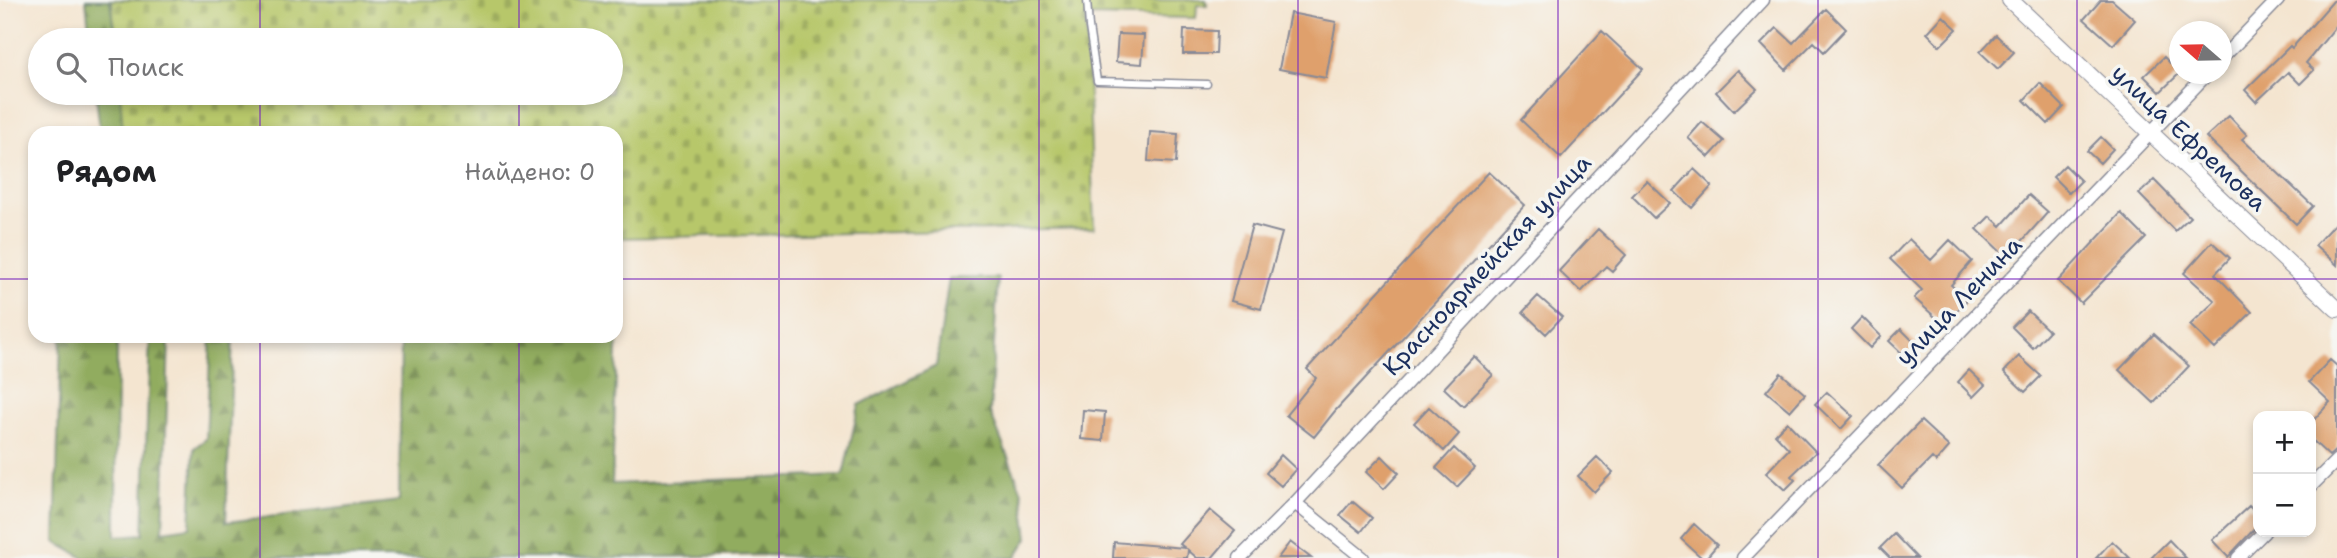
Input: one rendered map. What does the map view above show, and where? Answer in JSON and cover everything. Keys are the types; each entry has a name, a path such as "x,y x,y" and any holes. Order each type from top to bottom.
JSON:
{"street":[{"name":"Красноармейская улица","path":"1240,558 1295,503 1763,0"},
{"name":"улица Ефремова","path":"2010,0 2337,309"},
{"path":"2232,47 2278,0"},
{"name":"улица Ленина","path":"1743,558 2197,84"},
{"path":"2316,481 2337,460"},
{"path":"1295,503 1363,558"},
{"path":"2238,558 2259,537"}],"lane":[{"path":"1087,0 1088,27 1097,80 1207,84"}],"green space":[{"path":"86,0 110,0 114,28 89,28"},
{"path":"112,0 1206,0 1207,5 1197,5 1196,18 1086,16 1094,228 623,238 623,126 122,126 121,105 623,105 623,28 114,28"},
{"path":"97,105 122,105 124,126 99,126"},
{"path":"949,278 998,278 990,412 1022,492 1028,538 1015,558 816,558 774,555 84,558 55,542 61,343 117,343 116,536 143,534 150,343 169,343 163,531 190,527 194,448 206,439 211,343 233,343 226,522 399,501 401,343 617,343 612,484 843,475 859,405 936,366"}],"building":[{"path":"2101,0 2112,0 2135,20 2113,45 2084,19"},
{"path":"2334,0 2337,0 2337,25 2306,63 2314,70 2300,84 2288,72 2256,102 2245,90 2290,46 2292,48"},
{"path":"1826,9 1846,29 1824,52 1814,42 1786,70 1761,44 1777,28 1793,43"},
{"path":"1290,13 1336,22 1326,78 1279,69"},
{"path":"1943,16 1957,29 1940,46 1927,33"},
{"path":"1184,30 1217,31 1216,54 1183,54"},
{"path":"1602,31 1643,69 1561,158 1521,120"},
{"path":"1118,34 1144,35 1142,64 1116,62"},
{"path":"1996,35 2014,52 1998,69 1980,52"},
{"path":"2164,57 2169,62 2169,83 2160,92 2144,76"},
{"path":"1738,70 1757,89 1734,111 1716,92"},
{"path":"2040,83 2064,107 2048,124 2024,100"},
{"path":"2229,116 2247,135 2242,139 2313,206 2296,224 2206,137"},
{"path":"1702,122 1724,141 1709,157 1688,138"},
{"path":"1150,132 1178,134 1176,163 1148,161"},
{"path":"2101,137 2113,149 2100,163 2087,151"},
{"path":"2065,165 2081,181 2069,193 2053,177"},
{"path":"1694,169 1712,186 1692,208 1674,191"},
{"path":"1489,172 1525,205 1314,437 1286,415 1316,378 1307,369"},
{"path":"2154,180 2190,217 2175,231 2139,194"},
{"path":"1647,181 1670,203 1654,218 1632,196"},
{"path":"2029,195 2048,212 2007,258 1977,229 1990,216 2001,226"},
{"path":"2121,213 2146,238 2081,303 2058,281"},
{"path":"2337,221 2337,265 2315,245"},
{"path":"1252,225 1282,233 1261,309 1231,301"},
{"path":"1598,229 1626,255 1612,271 1606,266 1581,292 1559,271"},
{"path":"1909,239 1931,260 1950,240 1972,261 1951,285 1967,300 1944,325 1914,298 1922,290 1890,259"},
{"path":"2212,242 2230,258 2215,274 2252,312 2215,349 2190,325 2215,301 2184,273"},
{"path":"1538,296 1562,317 1546,334 1523,312"},
{"path":"2028,311 2049,331 2033,348 2012,327"},
{"path":"1862,317 1881,336 1870,348 1851,329"},
{"path":"1901,329 1920,348 1908,359 1889,341"},
{"path":"2154,334 2189,366 2154,403 2119,370"},
{"path":"1474,356 1493,375 1463,406 1444,388"},
{"path":"2019,356 2041,376 2025,392 2004,372"},
{"path":"2330,360 2337,366 2337,449 2329,456 2316,444 2316,417 2330,402 2309,382"},
{"path":"1969,370 1985,385 1973,397 1958,382"},
{"path":"1781,373 1805,394 1790,411 1766,391"},
{"path":"1827,392 1853,416 1841,429 1815,404"},
{"path":"1429,407 1459,434 1444,451 1414,423"},
{"path":"1083,410 1105,412 1103,441 1081,439"},
{"path":"1921,421 1949,447 1936,462 1932,458 1902,488 1878,465"},
{"path":"1787,422 1816,452 1791,476 1795,480 1785,490 1766,473 1789,449 1775,434"},
{"path":"1454,448 1475,468 1457,487 1436,468"},
{"path":"1281,455 1296,469 1281,486 1266,473"},
{"path":"1382,456 1399,473 1384,489 1366,472"},
{"path":"1597,457 1613,472 1594,492 1578,476"},
{"path":"1352,501 1372,518 1361,532 1340,515"},
{"path":"2249,506 2253,510 2253,530 2228,557 2212,540"},
{"path":"1210,510 1235,531 1212,558 1197,558 1188,550 1187,558 1113,558 1114,542 1185,548 1180,544"},
{"path":"1694,524 1717,545 1706,558 1702,558 1681,539"},
{"path":"1894,534 1917,558 1890,558 1880,548"},
{"path":"2169,540 2186,558 2151,558"},
{"path":"2112,541 2130,558 2096,558"},
{"path":"1290,542 1311,558 1278,558"}]}
